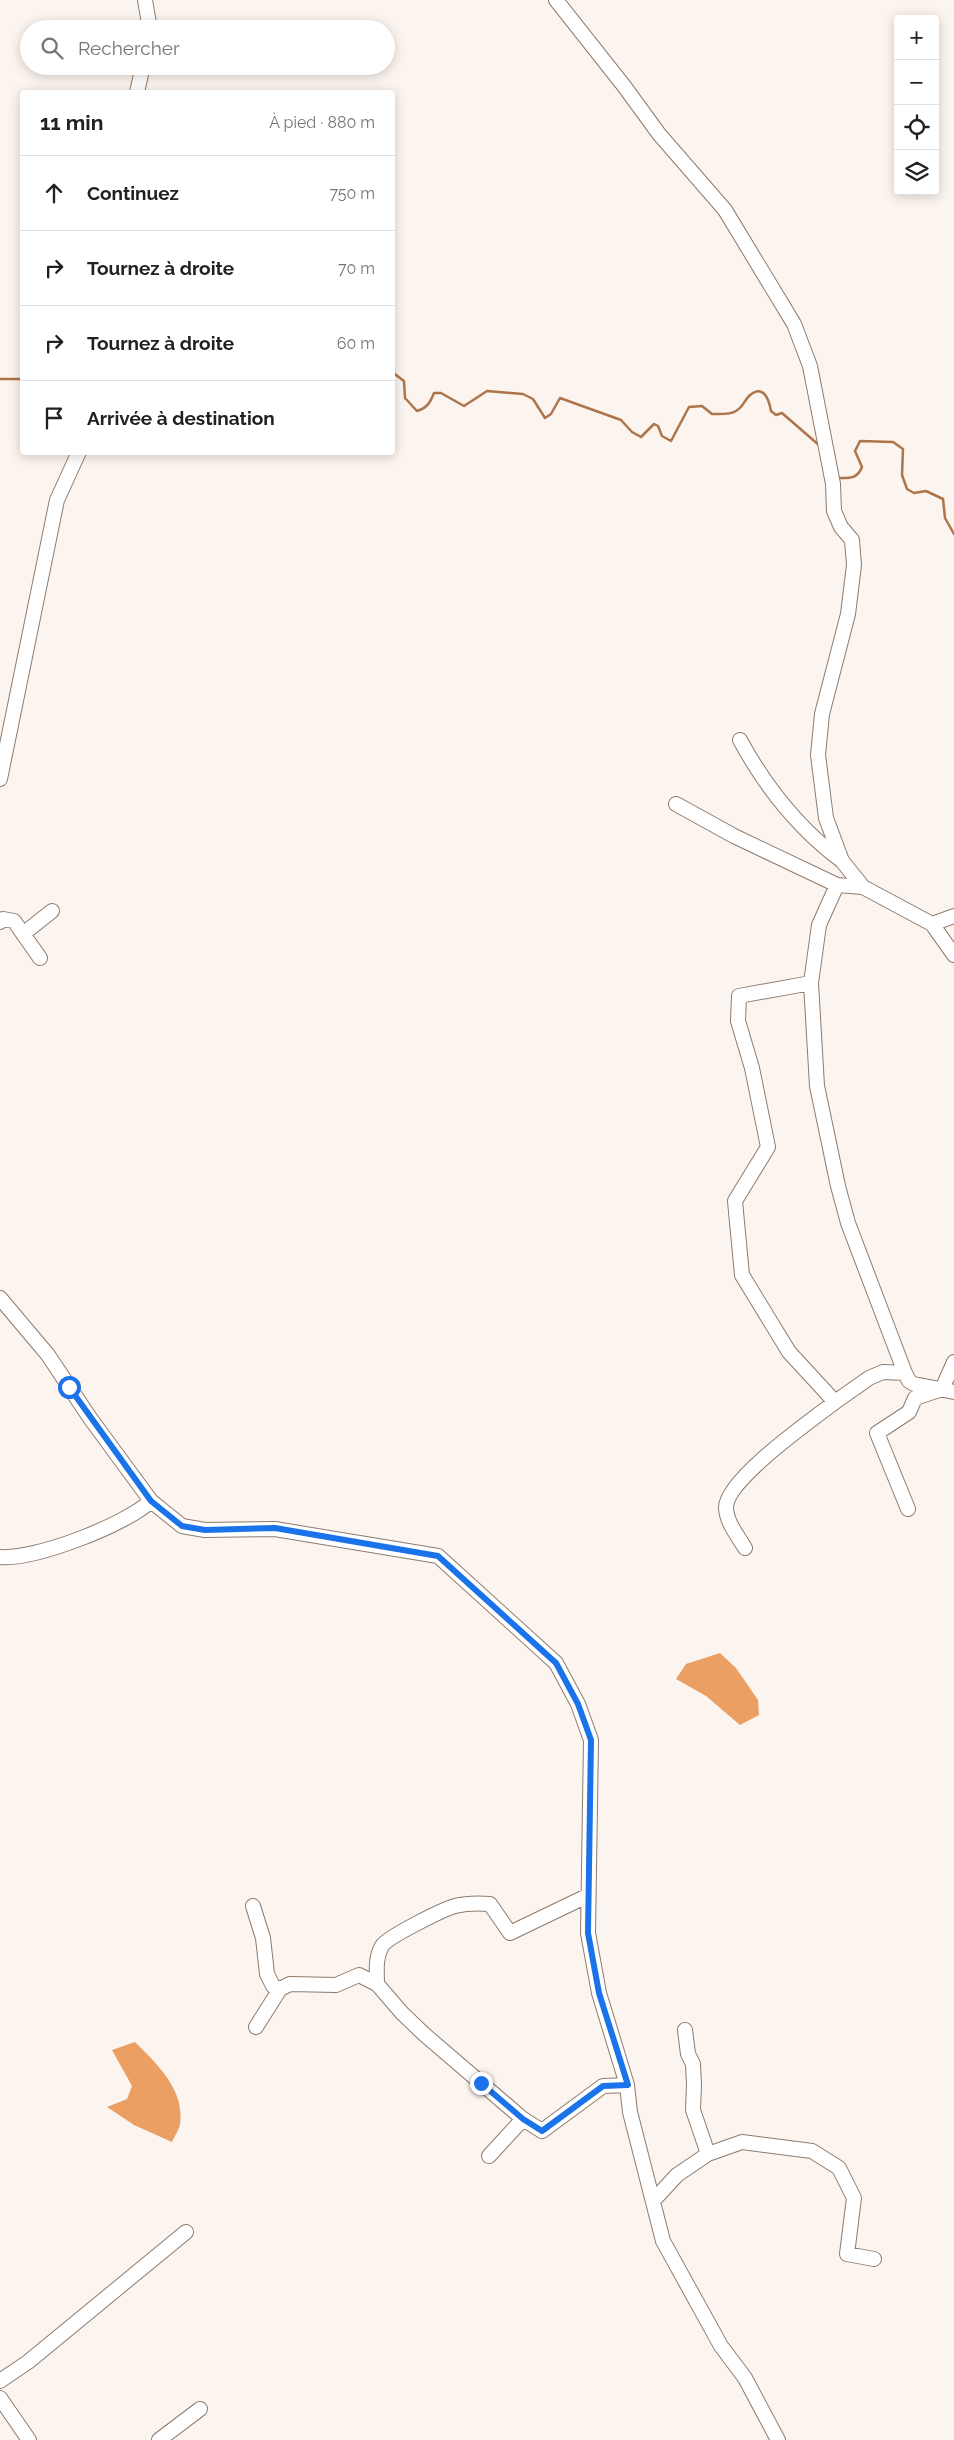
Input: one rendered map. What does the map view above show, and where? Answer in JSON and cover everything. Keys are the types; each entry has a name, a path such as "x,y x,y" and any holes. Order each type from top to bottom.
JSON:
{"street":[{"path":"145,0 148,20"},
{"path":"556,0 624,86 659,134 725,210 794,324 810,366 833,484 834,511 841,527 852,540 854,565 848,614 822,714 818,755 826,818 842,861"},
{"path":"137,90 141,75"},
{"path":"0,779 57,500 78,455"},
{"path":"740,740 753,764 789,812 826,849 842,861 862,887"},
{"path":"676,804 734,836 837,885 862,887 932,924 954,955"},
{"path":"837,885 819,925 811,983 817,1086 838,1186 848,1223 909,1381 914,1384 948,1390"},
{"path":"23,934 52,911"},
{"path":"932,924 954,916"},
{"path":"0,922 3,920 14,921 40,958"},
{"path":"811,983 739,996 738,1021 752,1068 768,1147 735,1201 742,1275 789,1352 835,1402"},
{"path":"0,1298 48,1355 90,1418 151,1501 182,1526 205,1530 275,1528 438,1556 556,1663 578,1704 591,1740 588,1933 599,1993 628,2085 630,2112 662,2241 721,2346 745,2378 778,2440"},
{"path":"948,1390 954,1362"},
{"path":"745,1548 729,1520 726,1506 732,1491 744,1476 835,1402 869,1378 883,1372 905,1373"},
{"path":"908,1509 877,1433 909,1412 916,1398 948,1390"},
{"path":"0,1557 14,1558 77,1540 139,1512 151,1501"},
{"path":"377,1984 376,1960 382,1944 416,1924 455,1906 478,1903 490,1904 510,1933 588,1896"},
{"path":"253,1906 263,1938 267,1974 273,1986 280,1988"},
{"path":"256,2027 280,1988 290,1984 336,1985 359,1975 377,1984 419,2030 523,2119 542,2131 603,2086 628,2085"},
{"path":"685,2030 688,2054 693,2064 693,2110 708,2154"},
{"path":"489,2156 523,2119"},
{"path":"653,2201 677,2175 708,2154 742,2142 812,2151 839,2168 854,2198 848,2254 874,2259"},
{"path":"0,2381 28,2362 186,2232"},
{"path":"0,2398 30,2440"},
{"path":"158,2440 200,2409"}],"shaded area":[{"path":"720,1653 736,1668 758,1700 759,1715 740,1725 706,1696 676,1679 686,1664"},
{"path":"135,2042 168,2078 174,2089 178,2100 180,2124 172,2142 134,2125 107,2107 127,2099 132,2086 112,2050"}],"waterway":[{"path":"395,374 404,381 405,398 417,411 428,405 434,393 441,393 464,406 487,391 523,394 533,399 545,418 551,414 560,398 621,420 632,432 641,437 654,424 658,426 662,436 671,441 689,407 702,406 712,414 731,413 740,408 749,396 758,391 762,392 767,398 771,411 776,415 782,413 820,446"},
{"path":"0,379 20,379"},
{"path":"836,478 852,477 860,471 862,467 855,451 860,441 893,442 903,449 902,475 907,489 914,493 926,491 943,499 945,518 954,534"}],"route":[{"path":"69,1387 151,1501 158,1509 182,1526 205,1530 275,1528 438,1556 556,1663 578,1704 591,1740 588,1933 599,1993 628,2085 603,2086 542,2131 523,2119 481,2083"}]}
